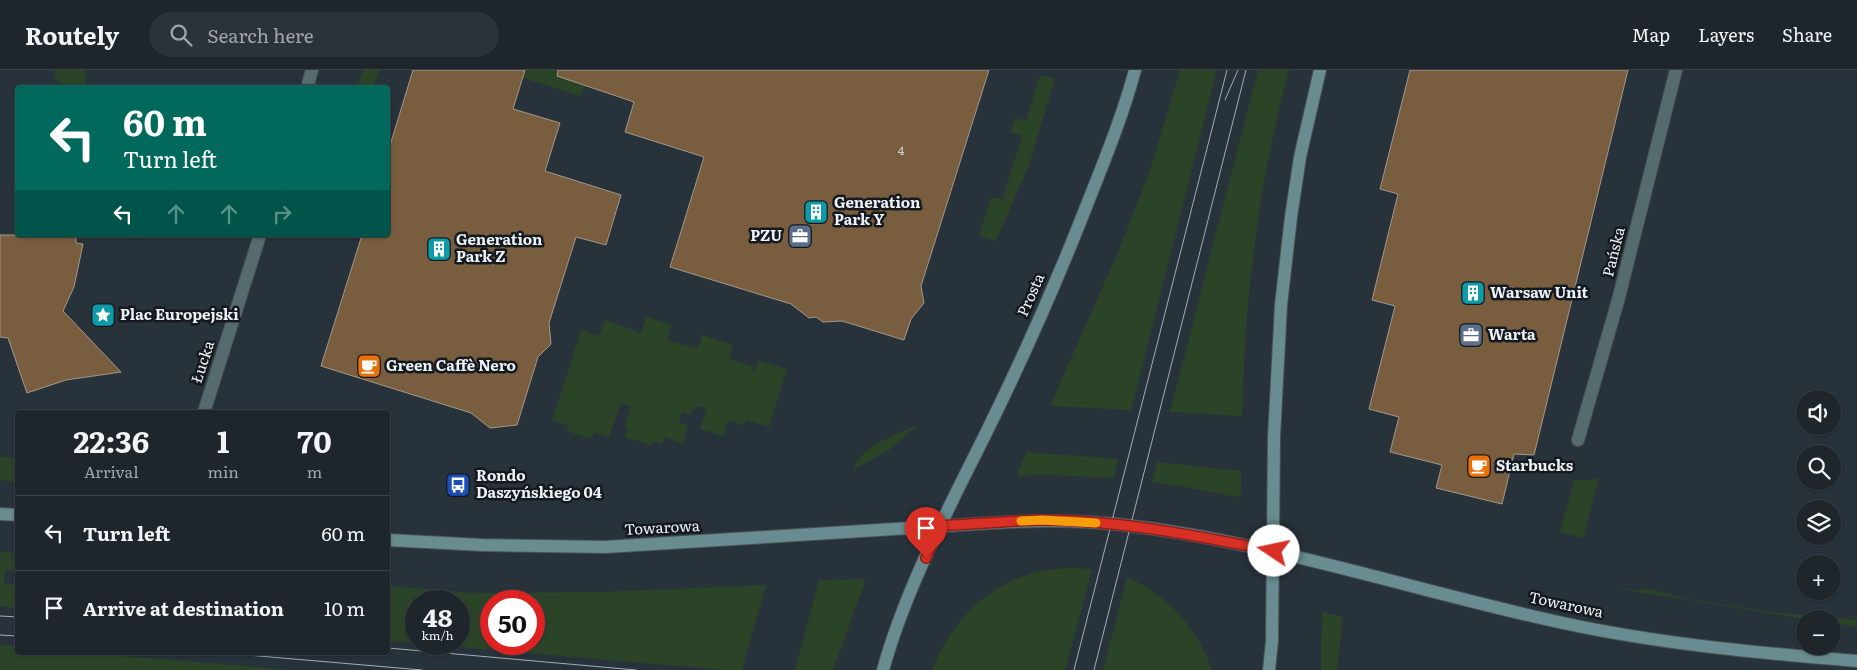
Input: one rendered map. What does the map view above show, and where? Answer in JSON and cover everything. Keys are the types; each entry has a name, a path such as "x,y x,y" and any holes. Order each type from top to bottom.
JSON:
{"main road":[{"name":"Prosta","path":"883,670 890,645 939,526 1009,384 1071,245 1117,127 1135,70"},
{"path":"1268,670 1272,641 1274,438 1281,305 1300,157 1320,70"},
{"path":"0,514 15,515"},
{"name":"Towarowa","path":"390,540 482,545 605,547 1042,520 1113,524 1188,534 1274,551 1564,623 1653,639 1737,650 1857,661"}],"street":[{"path":"308,85 312,70"},
{"name":"Pańska","path":"1578,440 1619,297 1676,70"},
{"name":"Łucka","path":"205,410 259,237"}],"green space":[{"path":"54,70 84,70 86,81 84,85 62,85 55,77"},
{"path":"363,70 379,70 374,85 358,85"},
{"path":"525,70 589,70 581,96 523,78"},
{"path":"1180,70 1217,70 1131,410 1050,406 1121,245 1151,167"},
{"path":"1258,70 1289,70 1259,210 1247,316 1242,416 1170,412"},
{"path":"1040,75 1055,79 1029,165 996,241 979,236 991,197 1002,200 1022,136 1010,132 1015,118 1026,121"},
{"path":"646,317 672,325 667,340 698,349 702,335 733,345 729,359 752,366 752,369 755,370 758,360 787,369 769,427 746,420 744,425 728,421 724,436 700,429 707,408 695,406 691,415 682,412 679,422 688,425 683,443 664,437 662,444 652,441 651,445 625,437 628,429 625,427 631,407 621,403 609,437 594,432 591,439 567,431 568,426 552,421 581,330 599,336 605,320 641,333"},
{"path":"918,425 889,450 853,470 857,462 870,448"},
{"path":"1027,452 1118,459 1114,478 1047,475 1019,476 1017,473"},
{"path":"0,457 15,458 15,482 0,480"},
{"path":"1157,462 1241,471 1241,494 1236,497 1152,482"},
{"path":"1599,477 1583,538 1560,532 1574,480 1591,480"},
{"path":"0,552 14,553 13,571 5,570 4,584 15,585 15,608 0,606"},
{"path":"1080,568 1092,570 1065,670 932,670 956,626 989,594 1009,582 1030,574 1054,569"},
{"path":"1127,577 1168,603 1179,614 1198,640 1212,670 1103,670"},
{"path":"862,579 865,582 833,670 795,670 819,580"},
{"path":"766,585 742,670 545,654 545,592"},
{"path":"390,586 437,590 405,590 405,642 390,641"},
{"path":"1608,587 1634,590 1649,589 1683,598 1763,611 1796,614 1796,618"},
{"path":"470,593 480,593 480,649 470,648"},
{"path":"1322,612 1343,617 1337,670 1321,670"},
{"path":"1841,618 1857,620 1857,627 1841,624"},
{"path":"0,645 15,646 15,655 113,655 291,670 0,670"}],"building":[{"name":"Generation Park Z","path":"413,70 525,70 513,109 560,123 545,171 621,195 606,245 576,237 549,323 551,344 538,357 517,425 490,428 471,413 321,366 361,237 390,237 390,145"},
{"name":"Generation Park Y","path":"558,70 989,70 921,286 924,303 911,319 904,340 842,321 823,322 816,317 809,318 791,304 670,267 704,157 625,132 634,102 557,76"},
{"name":"Warsaw Unit","path":"1410,70 1628,70 1534,455 1514,454 1502,504 1436,488 1442,465 1390,452 1399,417 1369,409 1395,306 1372,300 1398,194 1380,189"},
{"path":"0,235 15,235 15,237 76,237 76,243 83,244 74,287 63,311 121,372 66,380 27,393 8,338 0,337"}],"tram line":[{"path":"1074,670 1227,70"},
{"path":"1225,100 1238,70"},
{"path":"1094,670 1246,70"},
{"path":"0,616 15,617"},
{"path":"0,635 15,636"},
{"path":"390,648 636,670"},
{"path":"247,655 422,670"}],"slow traffic":[{"path":"1021,521 1042,520 1096,523"}],"place":[{"name":"Generation Park Y","path":"816,212"},
{"name":"PZU","path":"800,236"},
{"name":"Generation Park Z","path":"439,249"},
{"name":"Warsaw Unit","path":"1473,293"},
{"name":"Plac Europejski","path":"103,315"},
{"name":"Warta","path":"1471,335"},
{"name":"Green Caffè Nero","path":"369,366"},
{"name":"Starbucks","path":"1479,466"},
{"name":"Rondo Daszyńskiego 04","path":"458,485"}],"route":[{"path":"926,558 939,526 1042,520 1131,526 1188,534 1274,551"}]}
